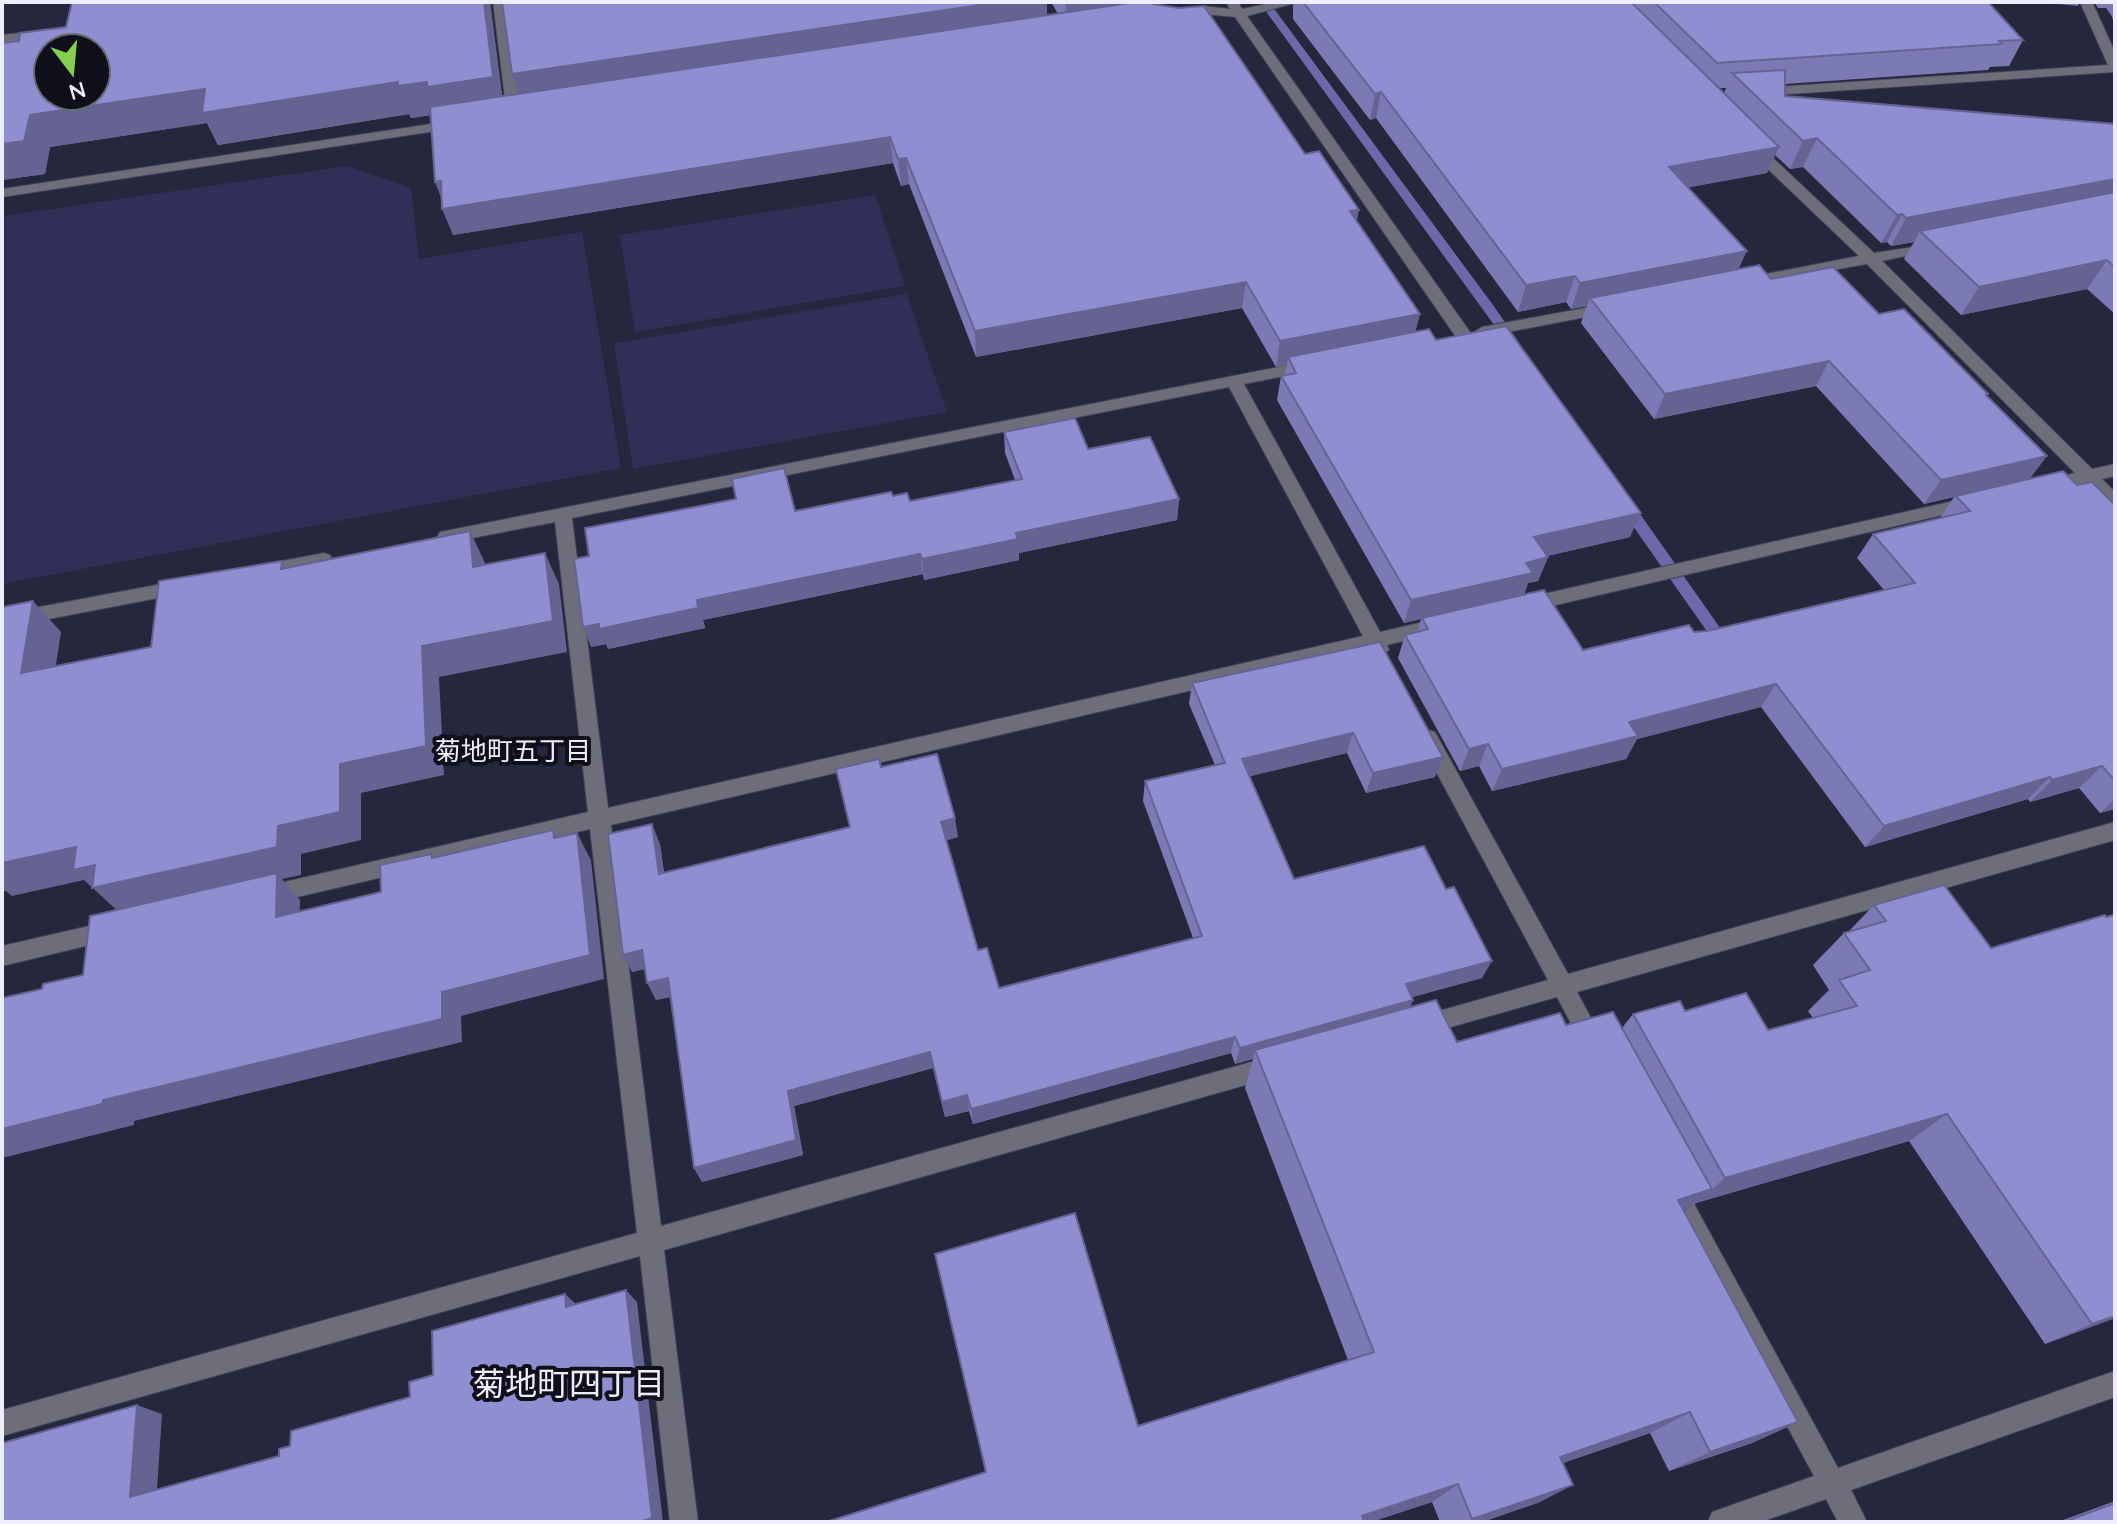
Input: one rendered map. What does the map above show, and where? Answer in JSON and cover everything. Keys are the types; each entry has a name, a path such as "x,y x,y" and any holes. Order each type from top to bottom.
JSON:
{"street":[{"path":"499,2 514,115"},
{"path":"1161,17 1293,2"},
{"path":"1746,93 2115,67 2086,2"},
{"path":"1235,8 1457,337 1636,303"},
{"path":"2,39 63,31"},
{"path":"499,118 530,113"},
{"path":"2,193 468,123"},
{"path":"1745,140 1871,259 2115,503"},
{"path":"1730,286 1947,244"},
{"path":"423,542 1326,363"},
{"path":"1234,381 1389,668"},
{"path":"2026,490 2115,470"},
{"path":"1514,608 1995,497"},
{"path":"563,515 684,1522"},
{"path":"236,577 345,556"},
{"path":"2,621 205,583"},
{"path":"247,899 1467,619"},
{"path":"1419,723 1607,1069"},
{"path":"1395,1033 2115,831"},
{"path":"2,956 125,928"},
{"path":"2,1423 1289,1062"},
{"path":"1660,1165 1853,1522"},
{"path":"1722,1522 2115,1384"}],"shaded area":[{"path":"347,166 411,188 419,259 582,232 621,468 2,584 2,216"},
{"path":"875,195 905,286 635,332 620,235"},
{"path":"907,294 947,412 633,469 614,343"}],"building":[{"path":"72,2 484,2 493,77 427,87 427,82 398,86 398,82 202,113 205,89 112,103 112,32 32,32 32,112 50,112 30,115 24,141 2,144 2,43 19,41 20,33 66,27"},
{"path":"502,2 1000,2 512,74"},
{"path":"1136,2 1179,8 1204,6 1305,154 1319,151 1359,210 1350,211 1420,314 1280,341 1246,282 975,331 906,158 898,159 890,137 442,209 441,181 435,182 430,107"},
{"path":"1303,2 1631,2 1779,147 1669,167 1747,251 1580,283 1575,276 1526,285 1381,92 1375,94"},
{"path":"1654,2 1988,2 2023,40 1999,41 2002,44 1717,63"},
{"path":"1785,70 1785,96 2115,124 2115,179 1906,218 1902,214 1897,215 1817,138 1803,141 1732,73"},
{"path":"2115,192 2115,267 2107,260 1979,287 1920,231"},
{"path":"1759,265 1771,279 1833,267 1879,314 1904,309 2047,456 1941,480 1829,361 1665,394 1590,298"},
{"path":"1506,326 1641,513 1534,537 1548,557 1526,563 1533,573 1411,600 1281,376 1296,373 1288,357 1429,329 1436,340"},
{"path":"1075,418 1088,449 1150,437 1179,499 1016,533 1018,539 922,559 920,554 697,600 698,608 599,629 599,624 583,627 574,559 589,556 585,528 736,499 732,479 784,468 795,511 891,492 893,496 907,493 910,501 1022,479 1004,432"},
{"path":"2063,471 2077,485 2092,482 2115,505 2115,781 2102,766 2052,780 2050,777 1884,826 1776,684 1629,722 1638,736 1502,769 1488,744 1469,749 1405,635 1428,629 1422,618 1544,590 1583,650 1689,625 1694,632 1707,631 1915,583 1873,534 1970,511 1956,496"},
{"path":"470,531 473,567 545,553 553,621 422,646 426,746 340,764 340,812 278,826 277,847 92,888 95,865 73,870 76,847 2,863 2,607 33,601 21,673 151,647 159,581 282,561 281,569"},
{"path":"1380,642 1443,757 1373,773 1353,733 1242,759 1294,879 1424,846 1446,889 1454,887 1492,961 1406,984 1413,1000 1240,1048 1235,1037 971,1109 967,1095 942,1102 930,1052 788,1091 796,1140 694,1168 668,978 647,983 642,950 623,955 608,834 652,824 659,874 850,827 836,769 879,759 881,767 937,754 955,818 941,822 978,950 987,948 999,988 1202,936 1145,781 1225,763 1192,683"},
{"path":"553,830 554,838 577,833 590,955 442,992 442,1019 103,1100 102,1104 2,1129 2,998 83,975 90,916 277,873 276,917 381,892 380,865 431,854 432,858"},
{"path":"1944,885 1991,948 2105,915 2115,915 2115,1316 2092,1324 1947,1114 1725,1178 1633,1014 1680,1001 1685,1011 1746,993 1768,1030 1857,1006 1839,980 1870,970 1844,933 1886,921 1874,905"},
{"path":"1436,1000 1457,1042 1560,1013 1566,1025 1613,1012 1712,1189 1678,1200 1798,1422 1710,1452 1690,1412 1560,1457 1573,1485 1472,1519 1458,1484 1362,1516 1364,1522 826,1522 986,1472 935,1254 1075,1213 1138,1426 1374,1352 1255,1050"},
{"path":"626,1290 652,1518 639,1522 2,1522 2,1443 137,1405 130,1497 279,1456 279,1449 290,1446 291,1431 410,1397 409,1382 433,1375 432,1331 565,1294 566,1307"},
{"path":"2115,1503 2115,1522 2064,1522"}],"waterway":[{"path":"1264,2 1489,308"},
{"path":"1483,300 1512,341"},
{"path":"1626,505 1725,646"}],"district":[{"name":"菊地町五丁目","path":"513,750"},
{"name":"菊地町四丁目","path":"569,1383"}]}
